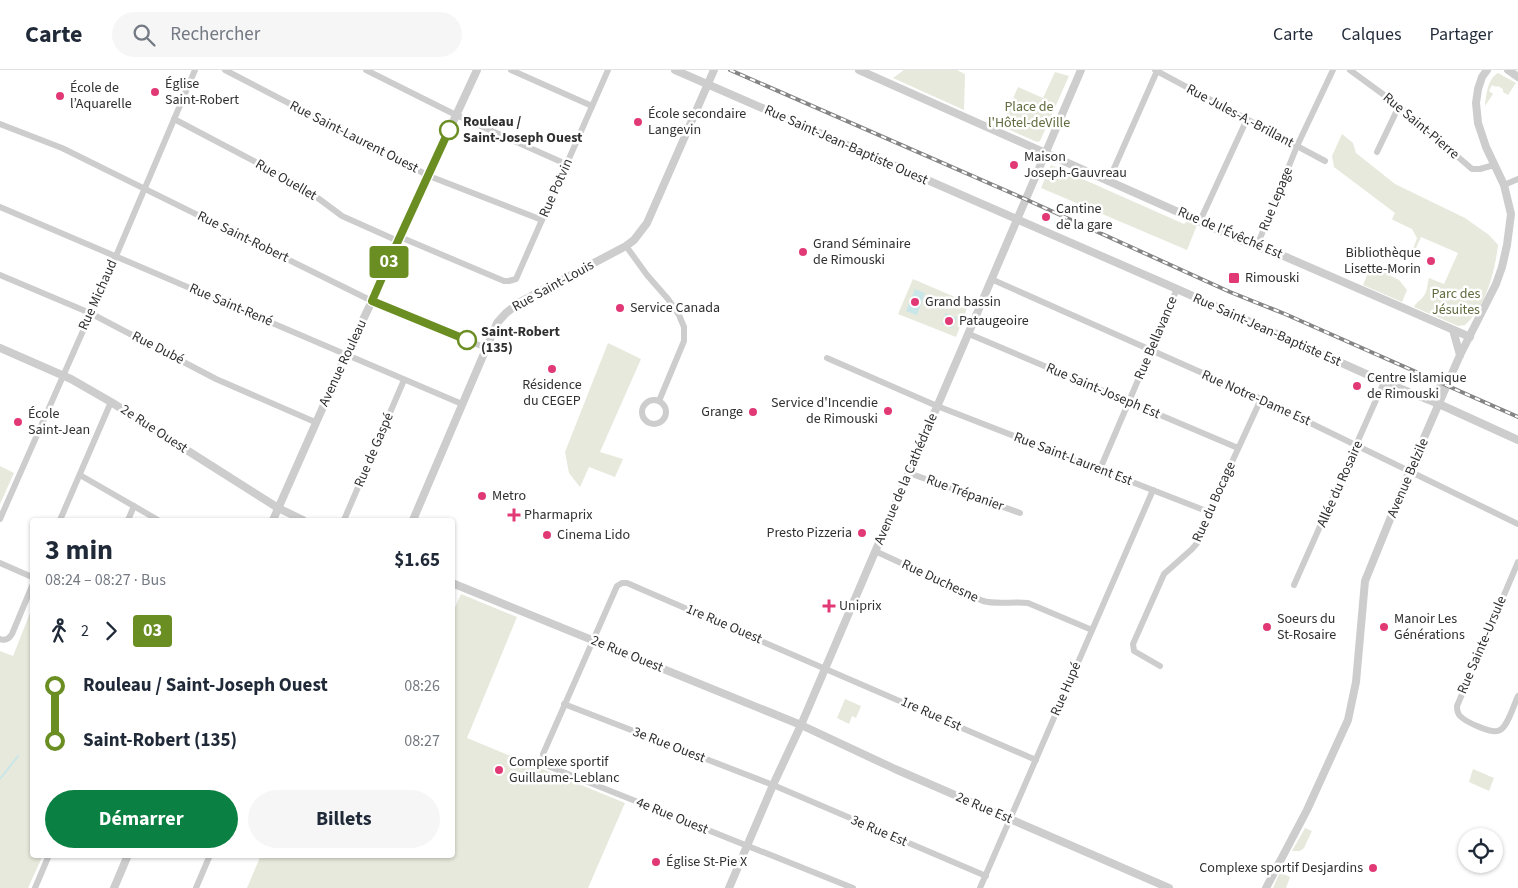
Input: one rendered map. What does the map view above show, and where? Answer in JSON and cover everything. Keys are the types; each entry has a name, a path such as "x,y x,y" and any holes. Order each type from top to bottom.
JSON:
{"street":[{"name":"Rue Michaud","path":"0,519 116,256 195,70"},
{"name":"Rue Saint-Laurent Ouest","path":"225,70 429,176 542,220"},
{"path":"366,70 456,115 566,164"},
{"name":"Avenue Rouleau","path":"274,518 315,422 477,70"},
{"path":"511,70 592,106"},
{"name":"Rue Potvin","path":"516,279 608,70"},
{"name":"Rue Saint-Jean-Baptiste Ouest","path":"675,70 1016,220"},
{"name":"Rue Saint-Louis","path":"414,518 497,323 520,302 634,240 647,223 714,70"},
{"name":"Rue de l'Évêché Est","path":"859,70 1108,182 1470,337"},
{"name":"Avenue de la Cathédrale","path":"729,888 801,725 1081,70"},
{"path":"1108,182 1156,70"},
{"name":"Rue Jules-A.-Brillant","path":"1156,70 1326,161"},
{"name":"Rue Lepage","path":"1257,246 1297,146 1333,70"},
{"name":"Rue Saint-Pierre","path":"1350,70 1400,106 1472,169 1480,170 1494,165"},
{"name":"Avenue Belzile","path":"1266,888 1303,818 1348,720 1356,682 1366,581 1410,470 1460,355 1496,284 1502,266 1515,214 1486,147 1478,123 1476,104 1478,89 1482,77 1487,70"},
{"path":"1508,70 1518,77"},
{"path":"1377,152 1400,106"},
{"name":"Rue Ouellet","path":"174,119 303,187 342,216 504,281 516,279"},
{"path":"1200,221 1247,119"},
{"name":"Rue Saint-Robert","path":"0,124 62,148 372,301 486,348"},
{"path":"1504,185 1518,179"},
{"name":"Rue Saint-René","path":"0,207 462,404"},
{"name":"Rue Saint-Jean-Baptiste Est","path":"1016,220 1518,440"},
{"path":"626,246 646,275 668,299 679,315 684,327 684,341 659,401"},
{"name":"Rue Dubé","path":"0,275 90,314 216,379 315,422"},
{"name":"Rue Notre-Dame Est","path":"991,280 1261,399 1518,524"},
{"name":"Rue Bellavance","path":"1100,469 1177,289"},
{"path":"1453,330 1460,355"},
{"name":"Rue Saint-Joseph Est","path":"968,334 1238,448"},
{"name":"2e Rue Ouest","path":"0,348 63,374 111,402 278,508 299,518"},
{"path":"827,358 937,406"},
{"path":"1421,397 1437,392 1454,370"},
{"name":"Rue de Gaspé","path":"345,518 404,380"},
{"name":"Allée du Rosaire","path":"1294,585 1384,382"},
{"name":"Rue du Bocage","path":"1160,666 1134,651 1133,644 1164,574 1198,542 1209,512 1261,399"},
{"path":"61,518 111,402"},
{"name":"Rue Saint-Laurent Est","path":"937,406 1209,512"},
{"name":"Rue Trépanier","path":"909,473 1020,513"},
{"path":"80,475 155,518"},
{"name":"Rue Hupé","path":"980,888 1152,490"},
{"path":"129,518 134,506"},
{"name":"Rue Duchesne","path":"875,551 983,601 992,604 1028,603 1092,630"},
{"name":"Rue Sainte-Ursule","path":"1518,562 1457,706 1457,711 1460,717 1489,731 1500,730 1505,725 1518,696"},
{"path":"0,563 30,576"},
{"name":"1re Rue Ouest","path":"592,641 617,586 627,582 825,668"},
{"name":"2e Rue Ouest","path":"455,584 801,725"},
{"path":"0,639 9,639 30,591"},
{"path":"564,704 592,641"},
{"name":"1re Rue Est","path":"825,668 1036,760"},
{"name":"4e Rue Ouest","path":"564,704 543,754 544,762 548,766 853,888"},
{"name":"3e Rue Ouest","path":"564,704 773,786"},
{"name":"2e Rue Est","path":"801,725 895,769 1169,888"},
{"name":"3e Rue Est","path":"773,786 986,876"},
{"path":"35,888 48,858"},
{"path":"115,887 127,858"},
{"path":"196,888 209,858"}],"green space":[{"path":"904,70 957,70 965,74 964,110 893,78"},
{"name":"Place de l'Hôtel-deVille","path":"1055,72 1069,76 1040,141 1037,142 1001,126 1018,87 1043,98"},
{"path":"1498,73 1516,83 1508,95 1503,92 1503,89 1492,85 1489,91 1493,94 1485,106 1490,83"},
{"name":"Parc des Jésuites","path":"1342,134 1353,143 1356,153 1395,184 1465,218 1489,235 1498,245 1495,266 1484,299 1479,309 1465,325 1458,326 1414,307 1425,294 1429,278 1444,284 1458,253 1421,237 1415,250 1413,249 1417,238 1412,229 1393,220 1395,213 1334,167 1332,156"},
{"path":"1051,165 1184,224 1187,221 1197,225 1187,250 1041,188"},
{"name":"Parc des Jésuites","path":"1373,267 1399,280 1407,290 1402,302 1363,285 1370,268"},
{"path":"913,279 969,303 956,337 898,314"},
{"path":"608,343 641,359 600,452 623,459 615,477 589,467 580,487 569,473 565,452"},
{"path":"0,466 14,473 0,504"},
{"name":"Complexe sportif Guillaume-Leblanc","path":"461,594 517,617 467,738 625,803 588,888 247,888 260,858 455,858 455,607"},
{"path":"30,613 30,858 42,858 28,888 0,888 0,651 13,656"},
{"path":"845,699 861,706 856,718 852,716 849,724 837,718"},
{"path":"1473,769 1494,778 1489,791 1469,782"},
{"path":"1305,828 1312,831 1304,848 1300,851 1292,851"},
{"path":"1280,872 1290,877 1286,888 1273,888"}],"water":[{"name":"Grand bassin","path":"915,289 925,293 917,315 906,311"},
{"name":"Pataugeoire","path":"946,313 957,318 952,328 942,324"}],"waterway":[{"path":"0,779 18,756"}],"railway":[{"path":"730,70 1025,199 1230,292 1285,314 1518,417"}],"bus line":[{"name":"03","path":"449,130 372,301 467,340"}],"place":[{"name":"Église Saint-Robert","path":"155,92"},
{"name":"École de l’Aquarelle","path":"60,96"},
{"name":"École secondaire Langevin","path":"638,122"},
{"name":"Rouleau / Saint-Joseph Ouest","path":"449,130"},
{"name":"Maison Joseph-Gauvreau","path":"1014,165"},
{"name":"Cantine de la gare","path":"1046,217"},
{"name":"Grand Séminaire de Rimouski","path":"803,252"},
{"name":"Bibliothèque Lisette-Morin","path":"1431,261"},
{"name":"Rimouski","path":"1234,278"},
{"name":"Grand bassin","path":"915,302"},
{"name":"Service Canada","path":"620,308"},
{"name":"Pataugeoire","path":"949,321"},
{"name":"Saint-Robert (135)","path":"467,340"},
{"name":"Résidence du CEGEP","path":"552,369"},
{"name":"Centre Islamique de Rimouski","path":"1357,386"},
{"name":"Service d'Incendie de Rimouski","path":"888,411"},
{"name":"Grange","path":"753,412"},
{"name":"École Saint-Jean","path":"18,422"},
{"name":"Metro","path":"482,496"},
{"name":"Pharmaprix","path":"514,515"},
{"name":"Presto Pizzeria","path":"862,533"},
{"name":"Cinema Lido","path":"547,535"},
{"name":"Uniprix","path":"829,606"},
{"name":"Soeurs du St-Rosaire","path":"1267,627"},
{"name":"Manoir Les Générations","path":"1384,627"},
{"name":"Complexe sportif Guillaume-Leblanc","path":"499,770"},
{"name":"Église St-Pie X","path":"656,862"},
{"name":"Complexe sportif Desjardins","path":"1373,868"}]}
